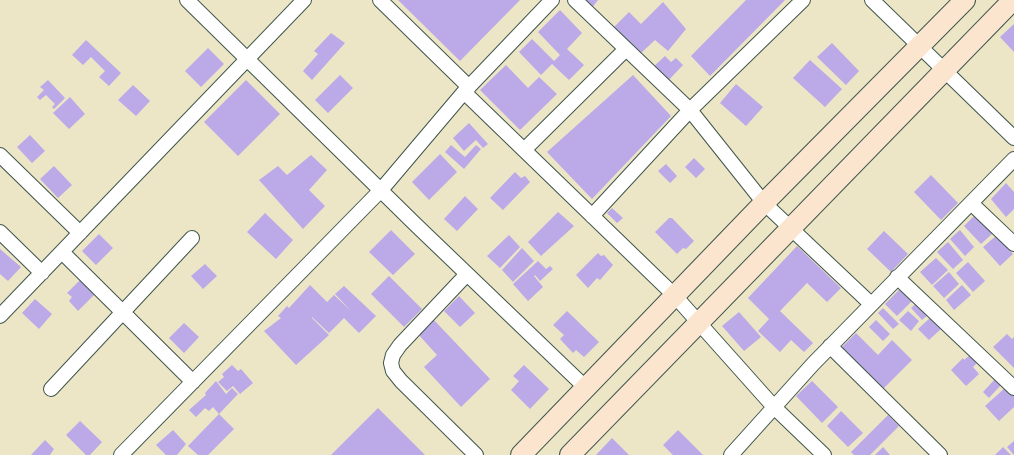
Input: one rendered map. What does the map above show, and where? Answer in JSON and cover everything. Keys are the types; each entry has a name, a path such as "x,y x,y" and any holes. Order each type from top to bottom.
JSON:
{"street":[{"path":"187,0 467,274 586,388"},
{"path":"0,316 304,0"},
{"path":"380,0 524,150 675,296 699,321 774,407 824,455"},
{"path":"121,455 381,190 466,90 552,0"},
{"path":"575,0 690,110 764,203 871,304"},
{"path":"592,216 690,110 803,0"},
{"path":"872,0 1014,138"},
{"path":"521,455 764,203 965,0"},
{"path":"570,455 1013,0"},
{"path":"524,150 626,49"},
{"path":"0,155 80,233"},
{"path":"731,455 830,346 1014,159"},
{"path":"971,203 1014,244"},
{"path":"0,232 42,273"},
{"path":"51,389 192,238"},
{"path":"62,252 193,382"},
{"path":"467,274 400,345 393,354 391,363 393,371 401,381 476,455"},
{"path":"897,277 1014,388"},
{"path":"830,346 940,455"}],"building":[{"path":"398,0 520,0 460,61"},
{"path":"581,0 598,0 591,9"},
{"path":"746,0 785,0 710,76 691,56"},
{"path":"663,2 686,29 668,51 655,40 640,54 614,27 629,12 641,24"},
{"path":"560,10 582,33 567,49 584,65 569,80 552,64 541,75 519,52 532,39 554,61 560,55 538,32"},
{"path":"1014,24 1014,52 1000,37"},
{"path":"331,33 345,43 312,80 303,71 318,54 314,51"},
{"path":"86,40 121,73 109,86 99,77 105,71 91,57 83,65 72,55"},
{"path":"832,43 859,71 846,85 817,57"},
{"path":"208,48 224,64 201,87 185,71"},
{"path":"665,56 671,62 676,58 683,65 666,83 652,68"},
{"path":"810,60 842,89 825,107 793,78"},
{"path":"506,65 528,88 539,77 557,94 520,130 480,90"},
{"path":"340,75 353,88 328,113 315,100"},
{"path":"633,75 671,116 592,199 547,152"},
{"path":"48,80 65,98 54,109 52,107 55,104 46,95 40,100 37,97 44,90 40,87"},
{"path":"246,80 280,114 238,156 204,122"},
{"path":"736,84 763,107 746,126 720,103"},
{"path":"133,85 150,101 136,116 118,100"},
{"path":"70,97 85,114 69,129 53,113"},
{"path":"469,123 488,144 483,148 476,140 464,151 453,138"},
{"path":"30,135 45,151 32,163 17,147"},
{"path":"451,145 465,157 476,145 481,149 464,169 445,152"},
{"path":"440,154 457,172 429,200 412,182"},
{"path":"311,155 327,170 309,190 325,206 303,229 259,180 278,166 287,175"},
{"path":"694,158 705,169 696,178 685,167"},
{"path":"666,164 677,176 670,183 658,171"},
{"path":"54,166 72,185 58,198 40,179"},
{"path":"515,172 521,178 525,176 530,182 503,210 490,198"},
{"path":"931,175 958,203 941,220 914,192"},
{"path":"1006,183 1014,192 1014,209 1006,217 991,199"},
{"path":"465,196 478,209 457,231 444,219"},
{"path":"612,208 623,218 617,223 607,213"},
{"path":"558,212 574,226 541,256 528,242"},
{"path":"265,213 293,240 276,259 247,232"},
{"path":"975,215 993,233 981,244 964,226"},
{"path":"669,218 672,218 694,241 686,249 683,248 677,254 655,232"},
{"path":"391,230 415,254 393,275 369,252"},
{"path":"960,230 974,247 965,256 950,239"},
{"path":"884,231 908,254 891,272 867,249"},
{"path":"99,234 113,248 96,265 82,251"},
{"path":"509,235 520,247 500,268 487,256"},
{"path":"996,236 1013,254 1000,266 983,247"},
{"path":"948,242 963,260 953,269 937,252"},
{"path":"797,246 841,288 827,302 807,283 780,311 813,343 804,352 791,340 780,352 758,331 769,319 748,298"},
{"path":"522,248 534,261 513,282 502,270"},
{"path":"0,249 21,267 8,281 0,274"},
{"path":"598,253 601,256 604,255 613,265 600,280 597,278 588,288 576,275"},
{"path":"936,258 948,270 932,285 920,272"},
{"path":"538,261 546,269 550,266 553,269 540,281 535,275 534,276 543,287 528,301 513,284"},
{"path":"968,262 985,281 973,292 956,273"},
{"path":"205,264 217,276 203,289 191,276"},
{"path":"949,272 959,284 944,298 933,286"},
{"path":"389,276 422,309 404,327 371,294"},
{"path":"81,279 96,293 78,311 69,301 72,297 67,293"},
{"path":"310,285 327,302 334,295 351,311 335,294 344,286 376,316 359,333 344,318 329,333 312,317 329,335 296,365 264,331 281,318 278,316 287,306 289,308"},
{"path":"962,285 971,295 954,310 946,300"},
{"path":"902,287 914,299 897,316 885,304"},
{"path":"459,296 475,313 460,327 444,311"},
{"path":"35,299 52,314 39,329 22,313"},
{"path":"918,302 929,314 922,320 911,308"},
{"path":"883,308 899,324 893,329 878,313"},
{"path":"567,311 599,342 584,357 576,350 573,353 560,339 564,335 553,325"},
{"path":"908,311 919,321 911,331 899,320"},
{"path":"739,312 761,337 744,351 722,326"},
{"path":"931,317 942,328 929,340 918,329"},
{"path":"433,319 490,379 461,407 424,367 437,355 418,334"},
{"path":"876,320 890,334 883,341 869,327"},
{"path":"184,323 199,337 184,353 169,338"},
{"path":"856,333 878,355 892,340 912,360 882,390 840,349"},
{"path":"1007,334 1012,339 1014,337 1014,368 993,347"},
{"path":"970,355 977,363 973,367 979,374 966,386 951,370 963,358 964,360"},
{"path":"232,365 238,371 241,369 253,383 240,394 233,386 227,391 218,382 224,377 222,374"},
{"path":"524,365 549,389 530,409 511,390 519,381 513,376"},
{"path":"995,379 1001,385 989,398 983,392"},
{"path":"216,381 226,394 232,388 238,394 219,414 213,407 209,411 205,408 196,417 189,410 206,395 205,393"},
{"path":"812,381 838,407 822,423 796,396"},
{"path":"1006,387 1014,396 1014,407 999,421 985,406"},
{"path":"378,408 425,455 331,455"},
{"path":"841,411 863,433 848,447 827,426"},
{"path":"219,414 234,429 208,455 198,455 188,446"},
{"path":"888,415 899,426 870,455 854,455 851,452"},
{"path":"80,421 102,442 90,455 86,455 66,435"},
{"path":"173,430 186,444 177,455 166,455 156,445"},
{"path":"678,430 703,455 673,455 663,445"},
{"path":"612,438 629,455 596,455"},
{"path":"45,440 54,449 50,455 31,455"},
{"path":"1014,441 1014,455 1007,447"},
{"path":"883,447 890,455 875,455"},
{"path":"1003,447 1011,455 995,455"}]}
